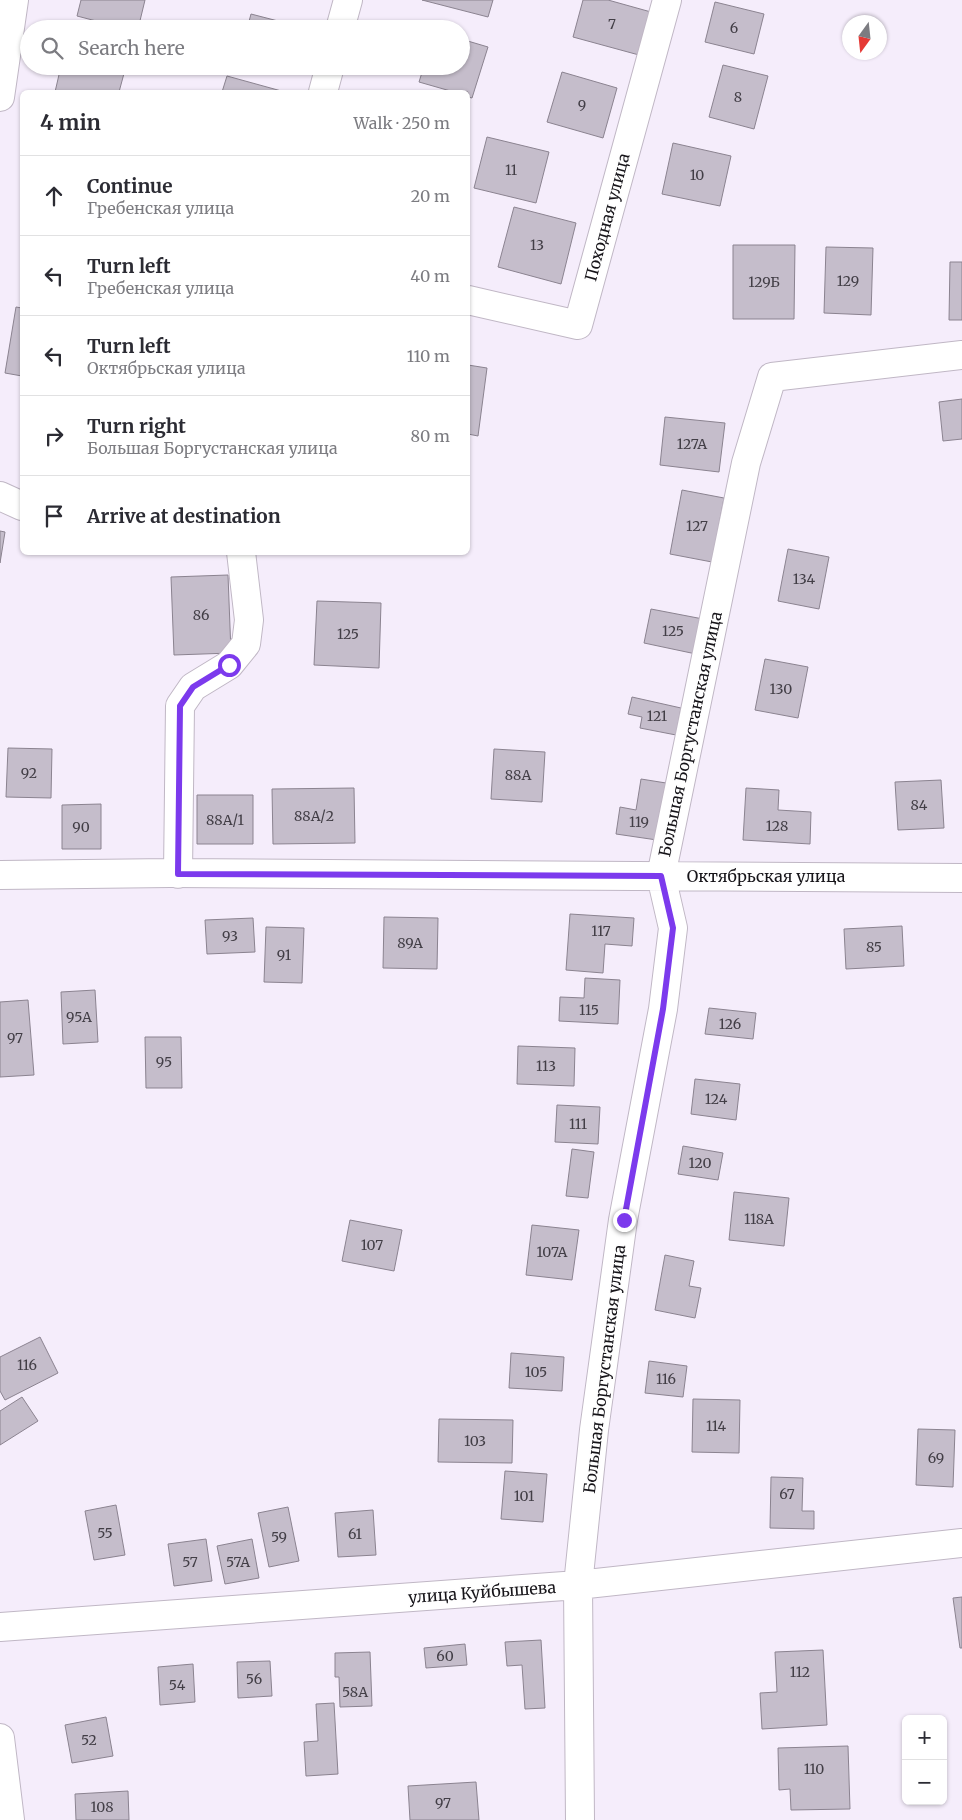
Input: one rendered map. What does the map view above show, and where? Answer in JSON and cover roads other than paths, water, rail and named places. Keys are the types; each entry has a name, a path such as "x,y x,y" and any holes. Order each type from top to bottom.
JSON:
{"street":[{"path":"0,97 14,0"},
{"path":"342,20 348,0"},
{"name":"Походная улица","path":"470,300 578,325 666,0"},
{"path":"324,90 328,75"},
{"name":"Большая Боргустанская улица","path":"580,1820 578,1585 594,1430 622,1229 663,1009 673,928 661,876 746,463 772,377 962,355"},
{"path":"0,496 20,505"},
{"path":"178,874 180,706 193,687 229,665 246,644 249,620 241,555"},
{"name":"Октябрьская улица","path":"0,875 178,874 962,878"},
{"name":"улица Куйбышева","path":"0,1627 578,1585 962,1543"},
{"path":"0,1738 10,1820"}]}
